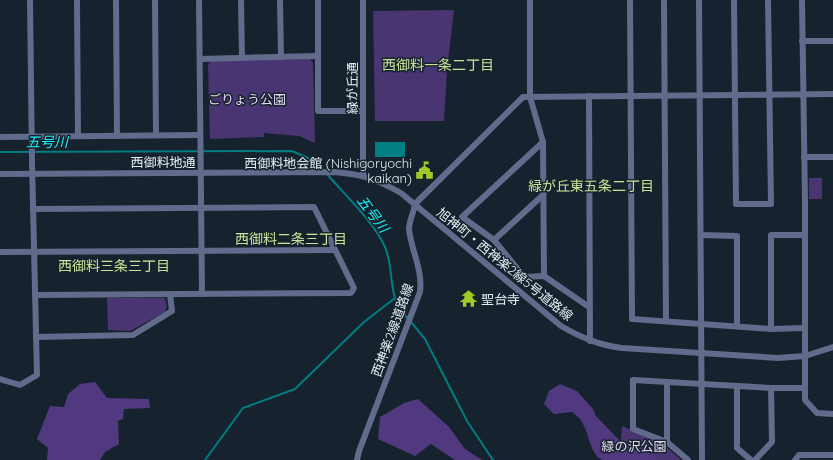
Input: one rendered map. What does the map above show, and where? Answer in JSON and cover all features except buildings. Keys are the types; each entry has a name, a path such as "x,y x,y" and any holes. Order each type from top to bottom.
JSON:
{"street":[{"path":"0,379 20,384 37,375 32,174 30,0"},
{"path":"77,0 78,136"},
{"path":"116,0 117,136"},
{"path":"155,0 156,135"},
{"path":"199,0 202,294"},
{"path":"241,0 242,58"},
{"path":"280,0 281,57"},
{"path":"318,0 318,111 362,111"},
{"name":"緑が丘通","path":"363,0 363,175"},
{"path":"530,0 530,97 543,142 544,276"},
{"path":"630,0 632,319 771,329 804,328"},
{"path":"664,0 666,321"},
{"path":"699,0 702,460"},
{"path":"734,0 736,204 771,204 768,0"},
{"path":"802,0 805,235 805,400 817,413 833,414"},
{"path":"802,41 833,41"},
{"path":"200,59 317,56"},
{"path":"415,204 522,96 833,94"},
{"path":"589,96 590,341"},
{"path":"0,137 200,135"},
{"path":"543,142 462,217 494,240 524,277 544,276 590,307"},
{"path":"804,157 833,157"},
{"name":"西御料地通","path":"32,174 334,172 363,175"},
{"path":"0,174 32,174"},
{"name":"旭神町・西神楽2線5号道路線","path":"363,175 386,184 401,193 562,326 590,341 607,346 622,348 778,358 805,356 833,347"},
{"path":"494,240 543,195"},
{"name":"西神楽2線道路線","path":"357,460 359,451 420,292 421,281 411,242 409,227 415,204"},
{"path":"33,209 314,206 354,288 351,293 35,295"},
{"path":"701,235 737,236 737,326"},
{"path":"771,329 771,235 805,235"},
{"path":"0,252 335,250"},
{"path":"36,337 133,335 172,311 170,294"},
{"path":"688,460 667,442 633,429 633,380 771,388 805,388"},
{"path":"667,382 667,442"},
{"path":"737,386 737,448 751,460"},
{"path":"755,460 772,442 771,388"},
{"path":"795,460 799,455 833,455"}],"green space":[{"path":"454,10 447,70 444,121 375,121 373,11"},
{"name":"ごりょう公園","path":"310,59 313,63 315,143 299,136 264,133 264,137 210,139 208,64 212,61"},
{"path":"809,178 822,178 822,199 809,199"},
{"path":"107,298 164,298 166,308 165,312 130,331 108,330"},
{"name":"緑の沢公園","path":"622,426 663,444 681,460 619,460"}],"shaded area":[{"path":"375,142 405,142 405,157 375,157"},
{"path":"95,382 107,398 149,399 150,408 124,409 123,419 118,421 119,444 105,452 100,460 47,460 48,448 37,439 50,406 64,407 68,394 80,384"},
{"path":"560,384 577,391 593,409 596,416 620,441 661,460 602,460 598,457 592,449 585,428 578,417 572,412 554,414 544,404 549,391"},
{"path":"418,399 449,427 465,449 482,460 455,460 431,444 415,456 378,439 380,417 404,403"}],"waterway":[{"name":"五号川","path":"0,152 292,151 308,158 323,170"},
{"name":"五号川","path":"326,173 367,219 380,238 389,259 395,298 408,319"},
{"path":"205,460 243,408 295,389 364,322 395,298"},
{"name":"五号川","path":"411,322 425,339 467,421 493,460"}],"place":[{"name":"西御料地会館 (Nishigoryochi kaikan)","path":"425,170"},
{"name":"聖台寺","path":"468,299"}],"district":[{"name":"西御料一条二丁目","path":"438,65"},
{"name":"緑が丘東五条二丁目","path":"591,186"},
{"name":"西御料二条三丁目","path":"291,239"},
{"name":"西御料三条三丁目","path":"114,266"}]}
